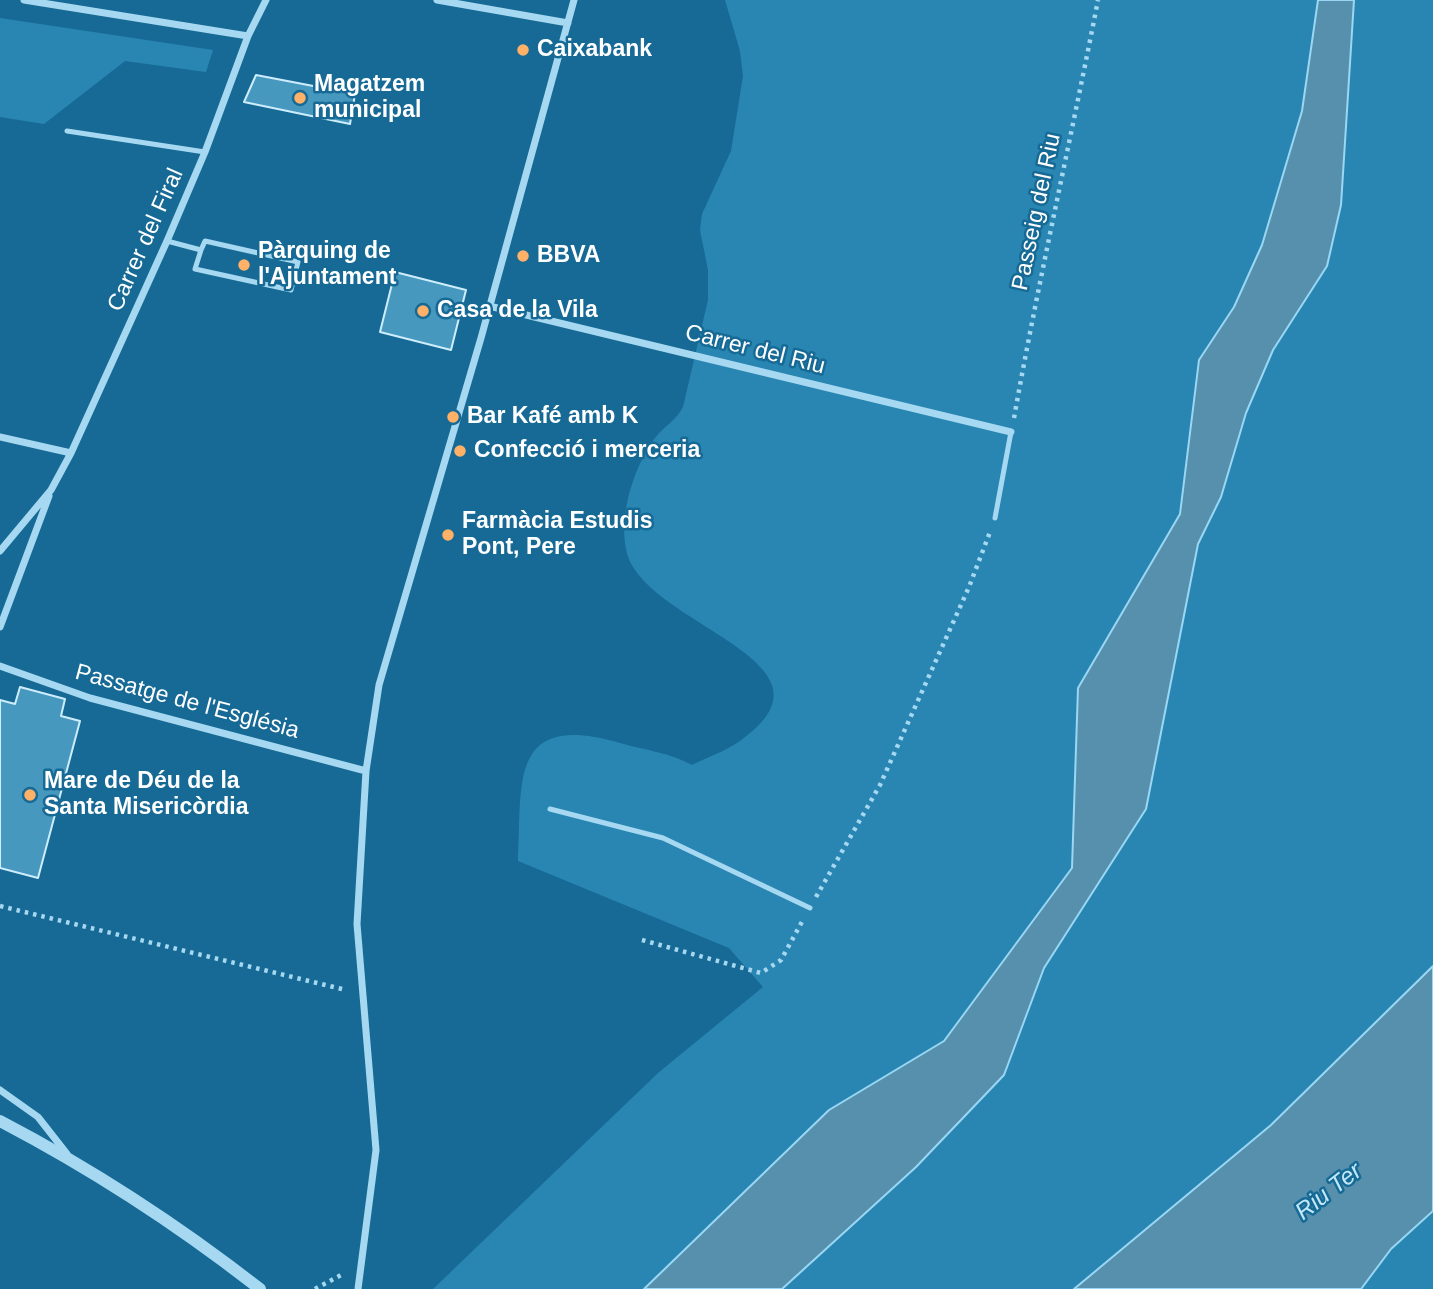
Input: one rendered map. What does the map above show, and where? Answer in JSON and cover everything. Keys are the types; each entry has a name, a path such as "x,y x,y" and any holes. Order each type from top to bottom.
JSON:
{"street":[{"path":"24,0 248,36"},
{"name":"Carrer del Firal","path":"0,627 51,491 71,453 167,241 205,152 248,36 266,0"},
{"path":"437,0 568,23"},
{"path":"358,1289 376,1150 357,924 366,771 379,685 574,0"},
{"name":"Carrer del Riu","path":"489,306 1011,432"},
{"path":"0,437 71,453"},
{"name":"Carrer del Firal","path":"0,551 51,491"},
{"name":"Passatge de l'Església","path":"0,666 90,698 366,771"},
{"path":"0,1090 38,1117 70,1158"},
{"path":"0,1121 70,1158 136,1199 260,1289"}],"lane":[{"path":"67,131 205,152"},
{"path":"167,241 201,250"},
{"path":"205,241 298,261 291,290 195,269 201,250 205,241"},
{"path":"995,518 1011,432"},
{"path":"550,809 663,838 810,908"}],"path":[{"name":"Passeig del Riu","path":"1011,432 1035,301 1063,181 1098,0"},
{"path":"642,940 761,973 781,960 880,785 969,587 995,518"},
{"path":"0,906 364,994"},
{"path":"315,1289 343,1274 359,1277"}],"shaded area":[{"path":"725,0 1318,0 1302,111 1262,245 1234,307 1199,360 1180,514 1078,688 1072,868 944,1041 829,1110 644,1289 433,1289 658,1073 763,987 729,948 518,861 523,780 529,760 540,745 558,737 584,736 666,755 692,765 740,741 769,713 773,688 758,665 731,643 666,600 639,576 626,549 624,535 627,506 635,476 655,438 683,407 708,300 708,270 700,230 702,214 731,151 743,76 740,51"},
{"path":"1354,0 1433,0 1433,966 1271,1125 1074,1289 782,1289 916,1167 1004,1075 1044,968 1146,809 1198,544 1221,497 1246,413 1273,350 1327,266 1341,205"},
{"path":"0,18 213,50 206,72 125,61 44,124 0,117"},
{"path":"1433,1211 1433,1289 1361,1289 1391,1249"}],"water":[{"path":"1318,0 1354,0 1341,205 1327,266 1273,350 1246,413 1221,497 1198,544 1146,809 1044,968 1004,1075 916,1167 782,1289 644,1289 829,1110 944,1041 1072,868 1078,688 1180,514 1199,360 1234,307 1262,245 1302,111"},
{"name":"Riu Ter","path":"1433,966 1433,1211 1391,1249 1361,1289 1074,1289 1271,1125"}],"building":[{"name":"Magatzem municipal","path":"256,75 355,94 350,124 244,102"},
{"name":"Casa de la Vila","path":"395,272 466,290 451,350 380,332"},
{"name":"Mare de Déu de la Santa Misericòrdia","path":"20,687 65,699 61,716 80,721 38,878 0,868 0,700 15,704"}],"place":[{"name":"Caixabank","path":"523,50"},
{"name":"Magatzem municipal","path":"300,98"},
{"name":"BBVA","path":"523,256"},
{"name":"Pàrquing de l'Ajuntament","path":"244,265"},
{"name":"Casa de la Vila","path":"423,311"},
{"name":"Bar Kafé amb K","path":"453,417"},
{"name":"Confecció i merceria","path":"460,451"},
{"name":"Farmàcia Estudis Pont, Pere","path":"448,535"},
{"name":"Mare de Déu de la Santa Misericòrdia","path":"30,795"}]}
